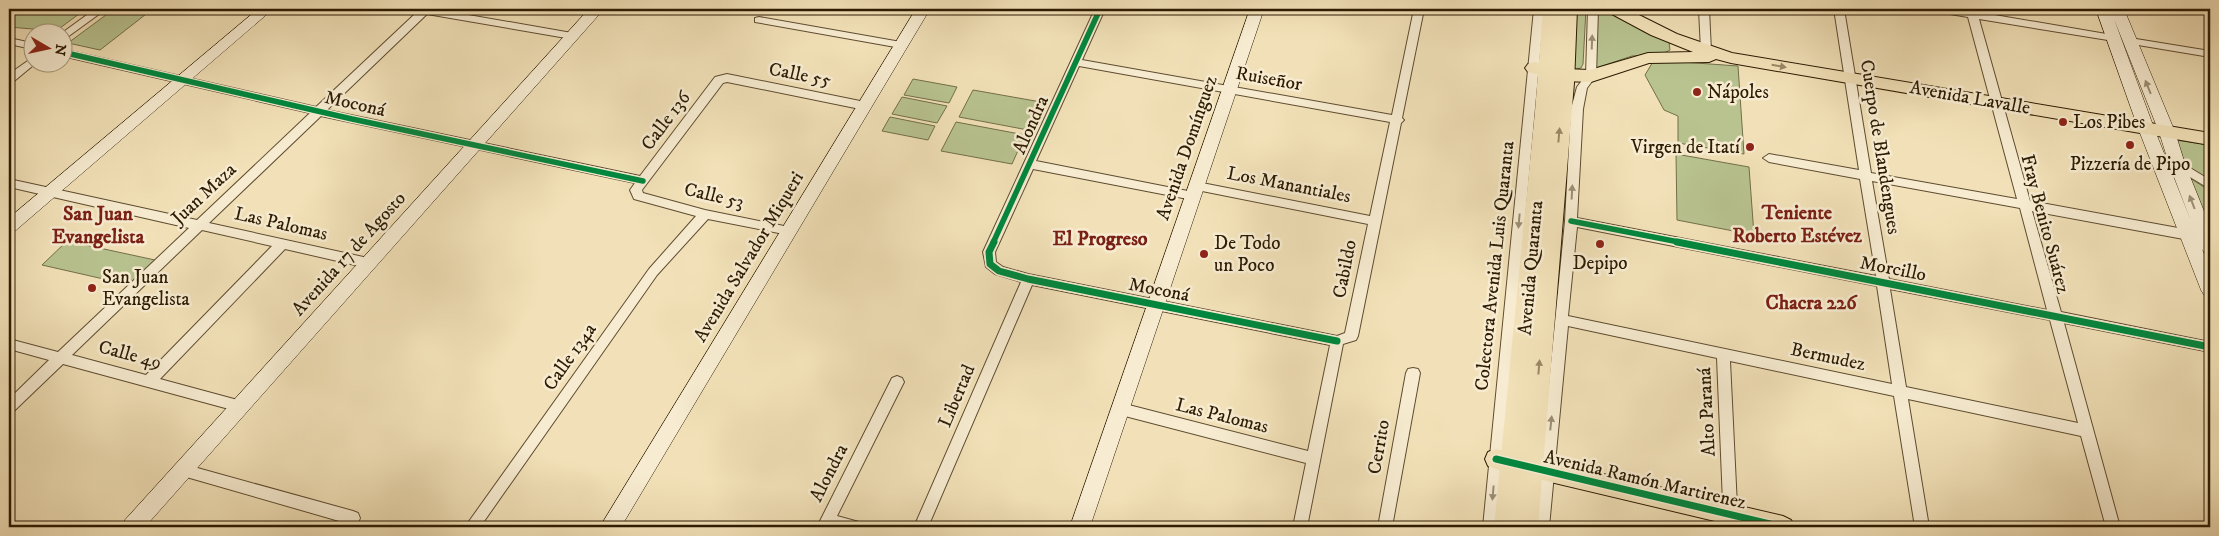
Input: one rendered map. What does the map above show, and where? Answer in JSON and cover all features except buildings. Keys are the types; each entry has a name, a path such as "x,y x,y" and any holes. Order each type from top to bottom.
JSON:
{"highway":[{"name":"Avenida Quaranta","path":"1525,527 1521,466 1552,9"},
{"name":"Avenida Quaranta","path":"1508,527 1521,466 1555,181 1548,71 1568,9"},
{"path":"1555,181 1574,164"}],"main road":[{"path":"9,227 266,9"},
{"name":"Avenida 17 de Agosto","path":"132,527 597,9"},
{"name":"Avenida Salvador Miqueri","path":"610,527 923,9"},
{"name":"Avenida Domínguez","path":"1080,527 1257,9"},
{"name":"Avenida Lavalle","path":"1616,9 1638,23 1668,38 1731,58 2210,139"},
{"path":"2103,9 2122,40 2167,132 2177,164 2210,247"},
{"path":"2117,9 2122,40 2146,128 2210,290"},
{"name":"Avenida Lavalle","path":"1548,71 1591,76 1648,58 1731,58"},
{"name":"Avenida Ramón Martirenez","path":"1521,466 1731,521 1783,527"}],"street":[{"path":"72,31 101,9"},
{"path":"422,9 572,36"},
{"name":"Juan Maza","path":"9,407 59,357 319,111 422,9"},
{"name":"Alondra","path":"988,252 1100,9"},
{"name":"Cabildo","path":"1337,341 1351,336 1374,221 1398,120 1419,9"},
{"path":"1539,9 1548,71"},
{"path":"1490,527 1521,466 1562,320 1571,221 1577,109 1582,87 1591,76 1593,9"},
{"path":"1704,9 1706,51"},
{"name":"Cuerpo de Blandengues","path":"1839,9 1922,527"},
{"path":"1938,9 1971,11 2122,40 2210,54"},
{"name":"Fray Benito Suárez","path":"1971,11 2113,527"},
{"path":"759,20 901,45"},
{"path":"9,41 22,44"},
{"name":"Moconá","path":"72,54 180,81 474,146 639,185"},
{"name":"Ruiseñor","path":"1075,62 1398,120"},
{"path":"9,79 22,69"},
{"name":"Calle 55","path":"727,78 865,106"},
{"name":"Calle 136","path":"639,185 719,80 727,78"},
{"path":"1769,158 2189,235"},
{"name":"Los Manantiales","path":"1029,164 1374,221"},
{"path":"2177,164 2210,185"},
{"name":"Las Palomas","path":"9,183 368,263"},
{"name":"Calle 53","path":"639,185 638,196 705,214 789,232"},
{"name":"Calle 134a","path":"472,527 653,272 705,214"},
{"name":"Morcillo","path":"1571,221 2210,347"},
{"path":"149,381 283,243"},
{"name":"Moconá","path":"988,252 990,264 999,272 1337,341"},
{"name":"Libertad","path":"920,527 1028,279"},
{"name":"Bermudez","path":"1562,320 2087,431"},
{"path":"1300,527 1337,341"},
{"name":"Calle 49","path":"9,344 240,406"},
{"name":"Alto Paraná","path":"1723,354 1731,521"},
{"name":"Cerrito","path":"1385,527 1412,373"},
{"name":"Alondra","path":"826,524 897,382"},
{"name":"Las Palomas","path":"1120,410 1315,459"},
{"path":"1521,466 1542,527"},
{"path":"183,470 353,518"},
{"path":"826,524 854,527"}],"green space":[{"path":"22,9 83,11 68,22 22,22 22,28 9,27 9,19"},
{"path":"114,9 150,11 100,50 72,44 72,40"},
{"path":"1574,9 1586,9 1583,64 1581,68 1576,69 1571,63"},
{"path":"1597,9 1606,9 1643,31 1669,42 1670,50 1662,54 1632,56 1596,68"},
{"name":"Nápoles","path":"1654,60 1738,66 1744,154 1678,143 1678,116 1664,110 1645,75"},
{"path":"913,79 957,87 949,103 904,95"},
{"path":"973,90 1041,102 1028,130 959,117"},
{"path":"902,97 947,106 937,123 892,114"},
{"path":"890,117 935,126 928,140 882,131"},
{"path":"956,122 1025,135 1012,164 941,151"},
{"path":"2176,140 2210,145 2210,181 2184,164"},
{"path":"1676,154 1749,167 1754,235 1677,220"},
{"path":"2190,178 2210,191 2210,228"},
{"path":"67,241 155,260 130,285 42,265"}],"cycle path":[{"path":"1100,9 989,252 990,264 999,271 1028,279 1337,341"},
{"path":"72,54 352,119 643,181"},
{"path":"1571,221 2210,347"},
{"path":"1496,459 1783,527"}],"place":[{"name":"Nápoles","path":"1697,92"},
{"name":"Los Pibes","path":"2063,122"},
{"name":"Pizzería de Pipo","path":"2130,145"},
{"name":"Virgen de Itatí","path":"1750,147"},
{"name":"Depipo","path":"1600,244"},
{"name":"De Todo un Poco","path":"1204,254"},
{"name":"San Juan Evangelista","path":"92,288"}],"district":[{"name":"Teniente Roberto Estévez","path":"1797,224"},
{"name":"San Juan Evangelista","path":"98,226"},
{"name":"El Progreso","path":"1100,239"},
{"name":"Chacra 226","path":"1811,303"}]}
